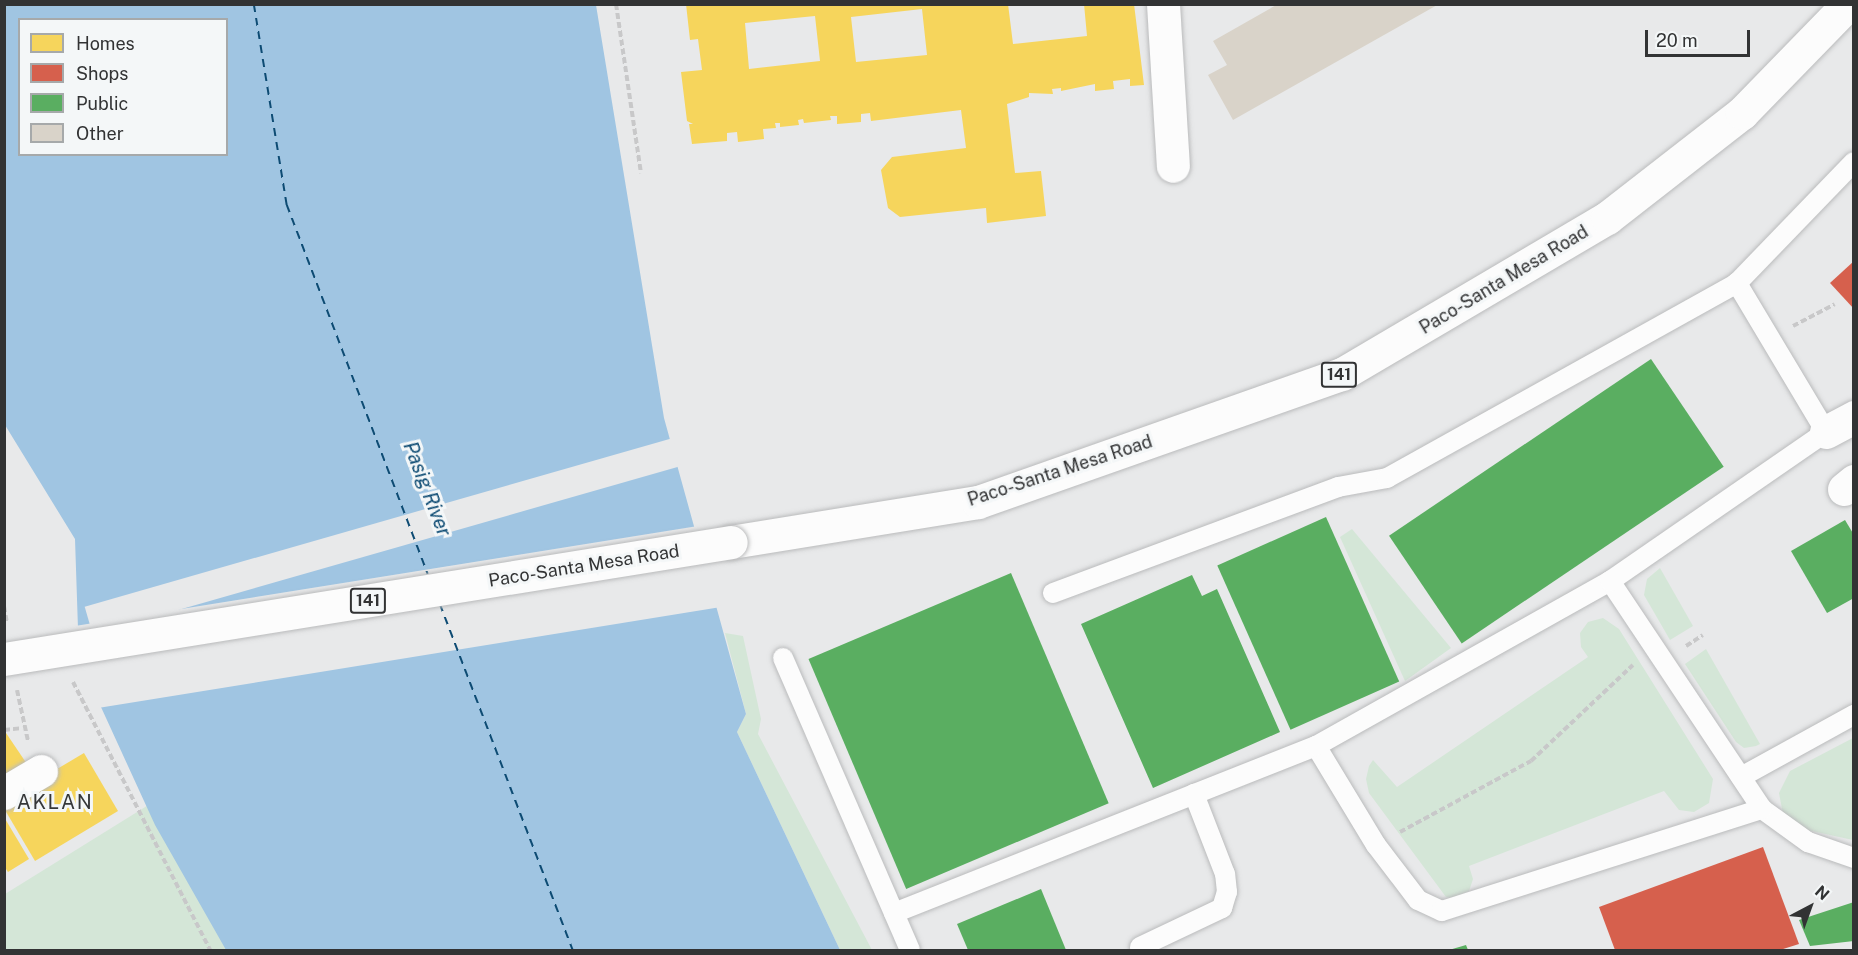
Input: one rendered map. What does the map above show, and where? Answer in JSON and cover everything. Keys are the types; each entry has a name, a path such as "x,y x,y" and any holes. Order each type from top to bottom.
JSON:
{"main road":[{"path":"1163,4 1173,166"},
{"name":"Paco-Santa Mesa Road","path":"4,659 978,501 1342,374 1607,218 1742,112 1848,4"},
{"path":"4,793 41,771"}],"lane":[{"path":"1053,593 1338,487 1387,478 1737,283 1854,162"},
{"path":"894,913 1316,746 1610,581 1840,425 1769,339 1737,283"},
{"path":"1610,581 1762,809 1808,842 1854,858"},
{"path":"783,658 910,951"},
{"path":"1741,777 1854,715"},
{"path":"1316,746 1376,845 1418,900 1442,911 1762,809"},
{"path":"1140,947 1222,908 1227,892 1225,874 1194,794"}],"path":[{"path":"616,4 641,173"},
{"path":"1769,339 1835,304"},
{"path":"1376,845 1531,761 1653,646"},
{"path":"73,680 210,951"},
{"path":"4,730 22,728"}],"green space":[{"path":"1352,529 1451,648 1405,681 1340,537"},
{"path":"1660,568 1693,626 1670,640 1644,595 1647,579"},
{"path":"1603,618 1619,629 1713,779 1709,803 1694,812 1679,810 1664,791 1469,866 1473,879 1469,891 1452,898 1446,897 1369,793 1366,779 1369,766 1373,760 1397,787 1588,657 1581,647 1580,633 1588,622"},
{"path":"725,633 743,636 761,719 758,734 872,950 840,950 737,732 746,714"},
{"path":"1706,649 1760,744 1744,748 1736,742 1685,664"},
{"path":"1853,738 1853,840 1807,830 1783,814 1779,793 1790,771"},
{"path":"150,804 232,950 5,950 5,894"}],"water":[{"name":"Pasig River","path":"5,5 596,5 664,418 746,714 737,732 840,950 226,950 155,825 79,659 75,539 5,425"}],"pier":[{"path":"673,438 681,466 93,635 85,607"},
{"path":"698,526 721,607 98,708 76,659 75,626"}],"building: Homes":[{"path":"686,4 1008,4 1013,44 1087,36 1084,4 1134,4 1144,85 1130,86 1130,79 1113,81 1114,89 1095,91 1095,84 1061,91 1061,88 1052,89 1053,94 1029,93 1029,97 1007,104 1015,173 1041,171 1046,216 987,223 986,208 900,217 888,208 881,170 892,157 966,148 961,110 871,121 870,113 861,114 861,122 837,124 837,116 830,116 831,120 804,123 803,119 798,120 799,125 780,127 780,123 775,123 776,128 763,129 764,139 738,142 737,132 727,133 727,141 692,144 689,124 693,124 687,121 681,72 702,70 698,39 690,40","holes":["922,9 927,55 856,62 851,17","815,16 820,61 749,69 745,23"]},
{"path":"4,730 29,767 9,780 4,773"},
{"path":"84,753 118,811 35,861 5,810 5,800"},
{"path":"4,817 29,859 8,872 4,866"}],"building: Shops":[{"path":"1854,261 1854,309 1830,283"},
{"path":"1763,847 1799,944 1780,950 1615,950 1599,907"}],"building: Public":[{"path":"1651,359 1724,467 1462,643 1389,536"},
{"path":"1326,517 1399,681 1291,730 1217,565"},
{"path":"1845,520 1854,535 1854,598 1827,613 1791,551"},
{"path":"1011,573 1109,803 906,889 808,659"},
{"path":"1192,575 1202,596 1217,589 1280,732 1153,788 1081,624"},
{"path":"1041,889 1066,950 968,950 957,924"},
{"path":"1854,902 1854,941 1810,946 1799,920"},
{"path":"1466,945 1468,950 1449,950"}],"building: Other":[{"path":"1278,4 1439,4 1233,120 1208,75 1227,65 1213,41"}],"ferry route":[{"path":"254,4 287,205 428,574"},
{"path":"440,604 573,950"}],"district":[{"name":"AKLAN","path":"55,802"}]}
